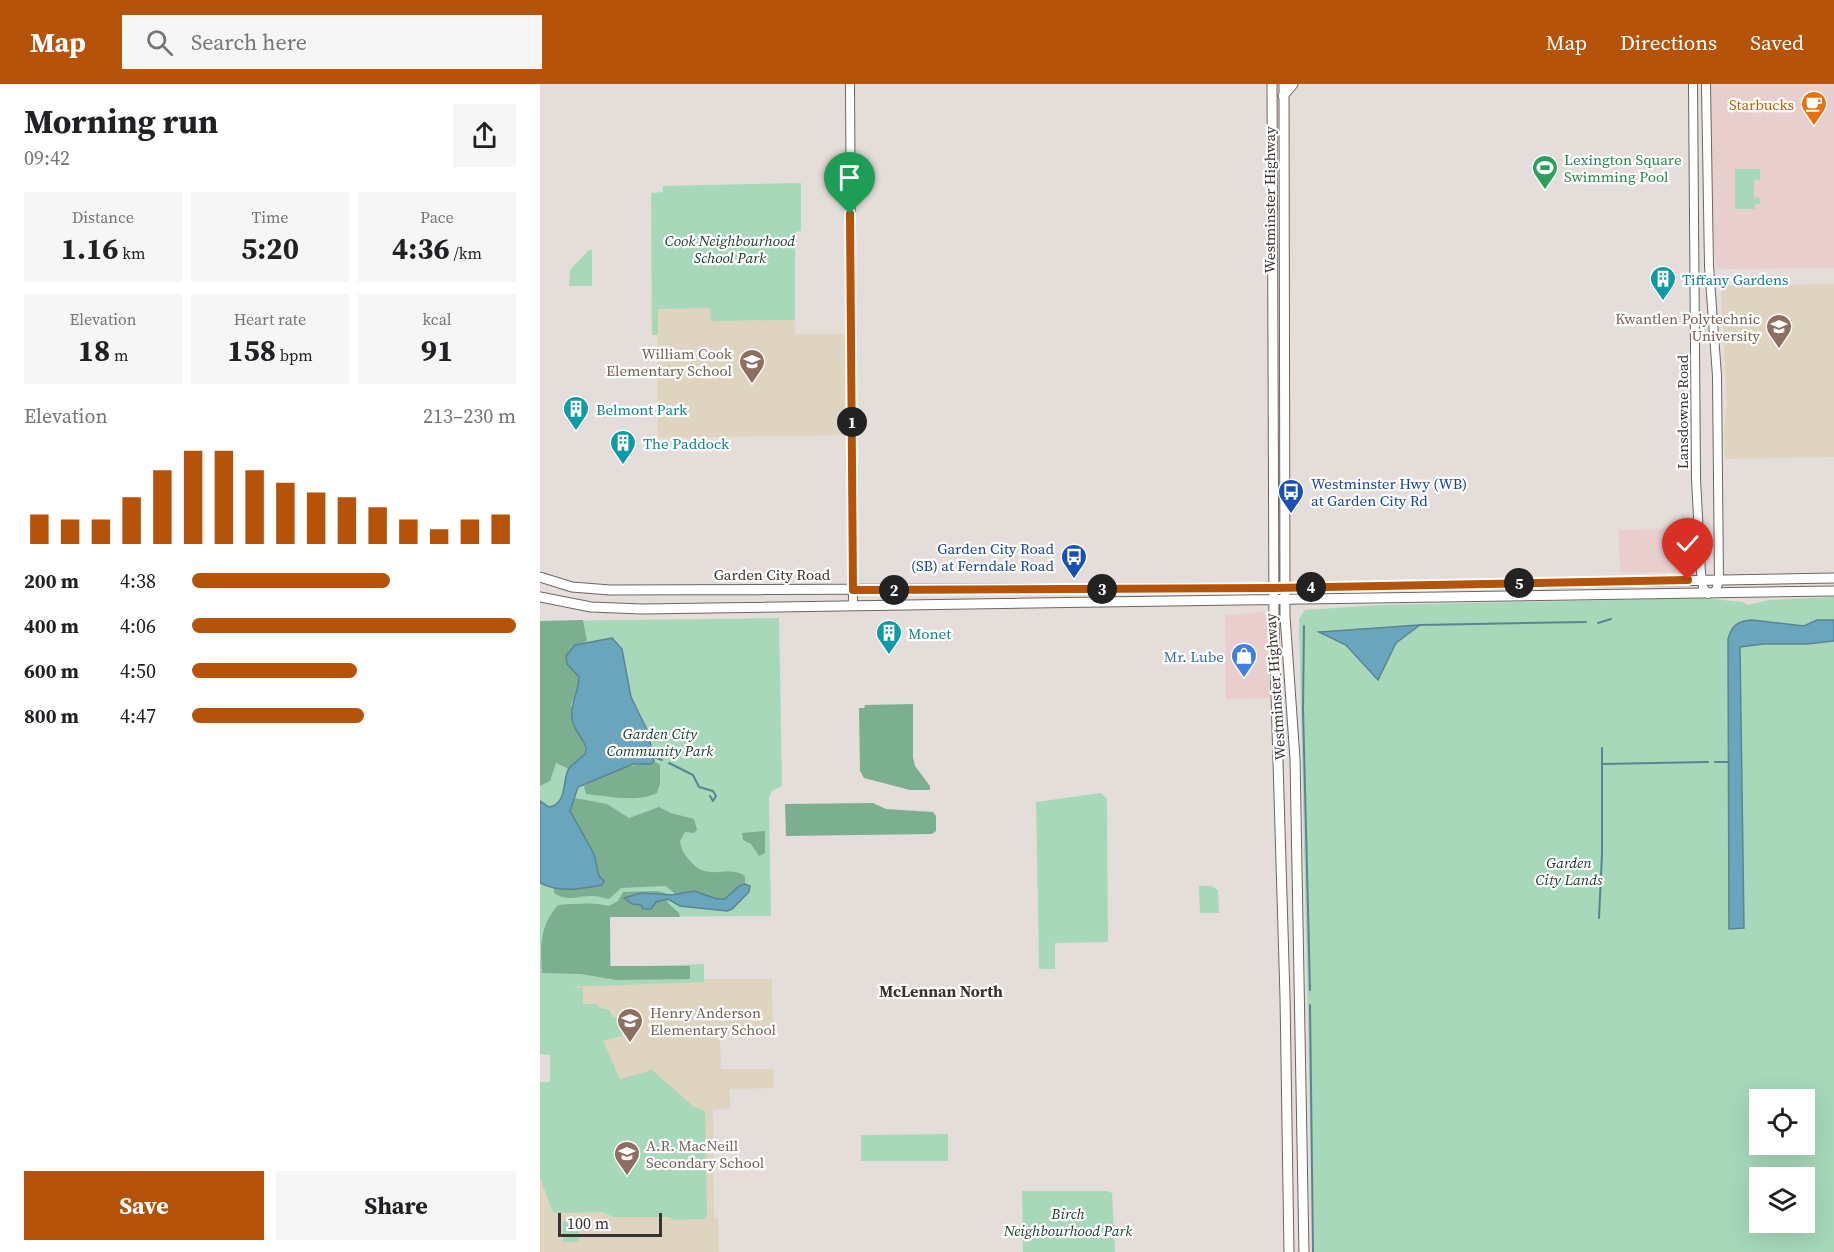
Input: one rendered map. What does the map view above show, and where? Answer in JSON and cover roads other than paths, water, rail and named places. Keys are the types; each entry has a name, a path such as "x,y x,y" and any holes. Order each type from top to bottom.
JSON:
{"main road":[{"name":"Westminster Highway","path":"1272,84 1274,600 1285,997 1289,1252"},
{"name":"Westminster Highway","path":"1284,84 1285,600 1295,759 1304,1252"},
{"path":"1283,96 1293,84"},
{"name":"Garden City Road","path":"540,577 587,589 853,590 1285,588 1834,578"},
{"path":"540,597 572,605 610,609 1834,591"},
{"path":"1285,997 1300,997"}],"street":[{"path":"850,84 853,606"},
{"name":"Lansdowne Road","path":"1693,84 1696,479 1701,580 1703,587 1711,593"},
{"path":"1706,84 1708,255 1717,376 1719,580 1711,593"}],"water":[{"path":"1752,620 1804,626 1817,620 1834,620 1834,641 1740,647 1744,928 1729,929 1728,639 1731,630 1736,625"},
{"path":"1420,625 1396,643 1378,680 1346,645 1319,632"},
{"path":"612,638 622,649 631,697 648,732 654,761 651,764 633,764 578,787 570,811 594,854 599,876 604,881 602,885 586,888 555,888 540,883 540,801 549,807 559,802 568,770 586,753 586,748 572,718 572,707 579,677 567,664 566,656 575,645"},
{"path":"745,884 750,886 749,892 727,911 680,906 668,899 656,902 651,909 643,909 641,905 632,904 624,898 641,893 672,895 694,891 717,899 725,899 739,886"}],"waterway":[{"path":"1598,623 1611,619"},
{"path":"1420,625 1586,622"},
{"path":"1304,626 1303,709 1310,990"},
{"path":"1599,918 1602,854 1602,748"},
{"path":"654,757 662,760"},
{"path":"1602,764 1708,762"},
{"path":"1715,762 1728,762"},
{"path":"669,763 693,775 699,787 713,791 716,796 713,801 710,796"},
{"path":"1310,1005 1313,1252"}],"place":[{"name":"Starbucks","path":"1814,127"},
{"name":"Lexington Square Swimming Pool","path":"1545,191"},
{"name":"Tiffany Gardens","path":"1663,302"},
{"name":"Kwantlen Polytechnic University","path":"1779,350"},
{"name":"William Cook Elementary School","path":"752,385"},
{"name":"Belmont Park","path":"576,432"},
{"name":"The Paddock","path":"623,466"},
{"name":"Westminster Hwy (WB) at Garden City Rd","path":"1291,515"},
{"name":"Garden City Road (SB) at Ferndale Road","path":"1074,580"},
{"name":"Monet","path":"889,656"},
{"name":"Mr. Lube","path":"1244,679"},
{"name":"Henry Anderson Elementary School","path":"630,1044"},
{"name":"A.R. MacNeill Secondary School","path":"627,1177"}],"district":[{"name":"McLennan North","path":"941,991"}],"park label":[{"name":"Cook Neighbourhood School Park","path":"730,248"},
{"name":"Garden City Community Park","path":"660,742"},
{"name":"Garden City Lands","path":"1569,870"},
{"name":"Birch Neighbourhood Park","path":"1068,1222"}]}
